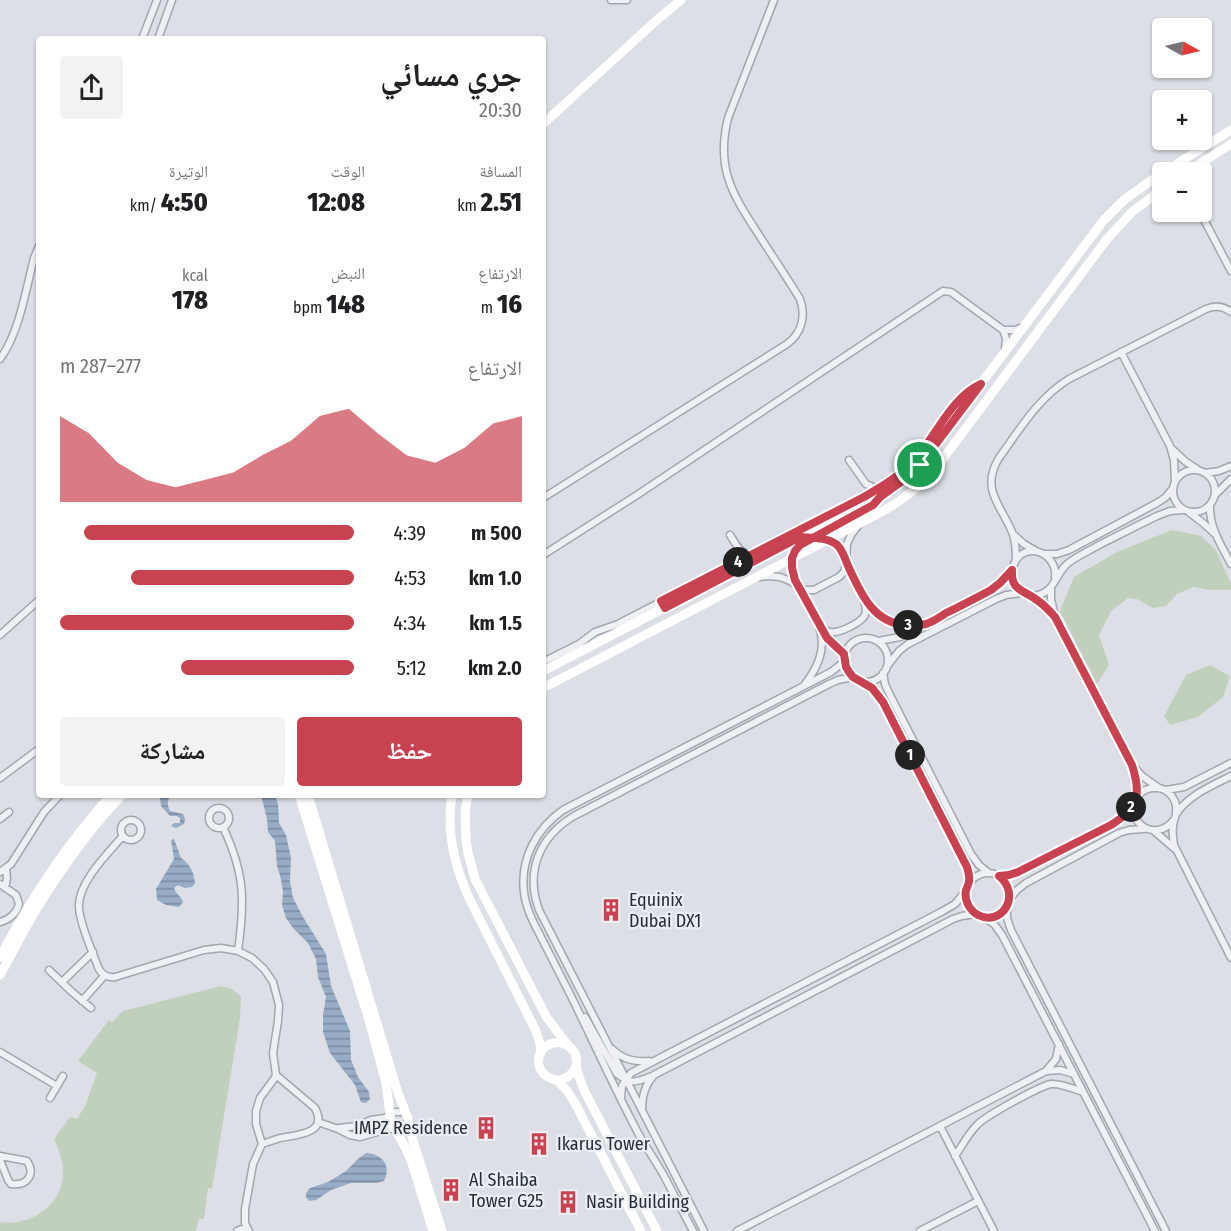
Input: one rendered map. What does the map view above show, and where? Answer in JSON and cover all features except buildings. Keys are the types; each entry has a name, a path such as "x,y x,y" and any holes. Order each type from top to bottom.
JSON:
{"street":[{"path":"143,36 157,0"},
{"path":"159,36 172,0"},
{"path":"611,0 627,0"},
{"path":"546,121 681,0"},
{"path":"546,496 788,344 799,332 803,315 800,299 738,202 727,176 724,157 724,137 728,118 774,0"},
{"path":"1180,162 1231,130"},
{"path":"1203,162 1231,144"},
{"path":"546,660 579,644 595,632 614,627 663,605 800,537 905,479 920,465 1096,229 1134,192 1152,180"},
{"path":"546,686 860,524 901,501 918,488 932,473 1107,239 1125,218 1152,196"},
{"path":"1146,201 1152,199"},
{"path":"1206,222 1229,261 1231,272"},
{"path":"0,359 13,336 36,253"},
{"path":"546,553 943,291 951,292 1003,330 1006,338 1005,351"},
{"path":"693,1231 621,1101 572,997 533,922 525,900 524,885 530,848 542,829 569,806 835,670 845,659 849,647 857,640 868,638 878,641 900,637 991,590 1012,570 1016,560 1016,547 1013,533 992,492 991,478 996,463 1040,402 1077,375 1211,307 1221,307 1231,312"},
{"path":"1003,330 1023,327"},
{"path":"1121,352 1170,446 1175,467 1175,481"},
{"path":"1170,446 1186,462 1212,481 1215,490 1210,505 1210,518 1216,536 1231,564"},
{"path":"849,460 866,484 879,493"},
{"path":"1216,536 1176,503 1172,493 1173,488 1178,476 1188,471 1220,471 1231,466"},
{"path":"1214,495 1231,479"},
{"path":"864,497 867,491 866,484"},
{"path":"1013,533 1024,544 1037,551 1057,554 1153,506 1166,497 1173,488"},
{"path":"546,669 736,563 864,497 879,493"},
{"path":"879,493 873,505 797,548 792,558 794,574 829,640 842,652 846,667 853,677 876,692 883,702 965,862 969,872 966,901 976,914 994,924 1002,935 1155,1231"},
{"path":"1146,829 1137,820 1134,809 1137,785 1132,765 1055,617 1051,587 1062,568 1076,557 1157,516 1170,511 1198,512 1210,505"},
{"path":"751,579 777,576 801,589 814,590 839,577 845,569 847,544 860,524"},
{"path":"730,535 739,549 752,555"},
{"path":"800,537 827,540 839,547 862,596 866,610 864,617 858,622 836,633 826,630 818,622"},
{"path":"736,563 739,549"},
{"path":"1016,560 1028,552 1037,551"},
{"path":"1045,554 1053,562 1055,578"},
{"path":"1012,570 1014,584 1023,593"},
{"path":"862,681 871,681 884,673 894,655 908,644 996,599 1023,593 1042,594 1051,587"},
{"path":"1030,595 1055,617"},
{"path":"862,596 876,613 890,621 906,625 926,624"},
{"path":"0,635 36,603"},
{"path":"804,686 816,669 822,653 818,622"},
{"path":"878,641 887,651 888,665"},
{"path":"884,673 889,693 971,854 979,865 989,873 999,876 1008,886 1010,893 1007,918 1011,930 1166,1231"},
{"path":"704,1230 542,917 536,902 533,882 535,867 539,853 547,840 556,829 574,816 833,682 853,677"},
{"path":"0,778 36,751"},
{"path":"999,876 1018,872 1111,825 1124,815 1141,793 1147,789 1184,787 1231,763"},
{"path":"1132,765 1142,776 1174,798 1177,809 1173,837 1177,852 1231,958"},
{"path":"984,917 1000,913 1017,890 1031,880 1119,833 1129,830 1165,829 1183,805 1193,796 1231,776"},
{"path":"0,922 6,921 17,910 19,904 17,897 3,886 7,878 3,870 44,812 57,798"},
{"path":"0,957 50,872 108,798"},
{"path":"0,975 54,880 119,798"},
{"path":"300,798 369,1020 386,1083 389,1116 411,1160 433,1231"},
{"path":"309,798 442,1231"},
{"path":"452,798 451,843 459,876 536,1031 541,1053 540,1068 547,1077 557,1080 569,1077 576,1066"},
{"path":"467,798 465,812 466,839 475,879 550,1023 574,1051 582,1086 657,1231"},
{"path":"0,819 9,812"},
{"path":"223,827 237,860 242,885 243,909 238,951"},
{"path":"1154,831 1177,852"},
{"path":"123,836 91,875 80,894 80,914 100,970 105,975 115,977 204,950 221,948 238,951 252,958 264,969 276,989 279,1005 273,1053 276,1075 263,1093 256,1111 256,1124 262,1144 253,1164 245,1209 244,1218 248,1229 237,1231"},
{"path":"969,882 978,875 989,873"},
{"path":"621,1101 622,1089 631,1073 943,911 955,904 966,891"},
{"path":"572,997 617,1074 626,1080 638,1082 946,923 962,916 976,914"},
{"path":"62,982 93,952"},
{"path":"49,970 91,1008"},
{"path":"82,1001 105,975"},
{"path":"541,1053 546,1046 554,1042 567,1044"},
{"path":"1047,1071 1056,1059 1059,1044"},
{"path":"608,1046 628,1060 653,1061"},
{"path":"0,1052 57,1086"},
{"path":"737,1231 1047,1071 1060,1070 1074,1074"},
{"path":"262,1144 309,1132 318,1122 315,1108 276,1075"},
{"path":"642,1111 643,1093 654,1075"},
{"path":"50,1098 63,1076"},
{"path":"557,1080 576,1105 641,1231"},
{"path":"955,1156 973,1129 985,1117 1043,1087 1056,1084 1083,1092"},
{"path":"338,1128 354,1127 395,1112 407,1116"},
{"path":"318,1122 355,1136 370,1135 386,1129 401,1128 407,1116"},
{"path":"366,1123 364,1132 370,1135"},
{"path":"940,1126 994,1231"},
{"path":"0,1158 27,1161 31,1170 28,1179 21,1184 11,1184 0,1158"},
{"path":"920,1231 978,1201"}],"green space":[{"path":"1172,530 1201,536 1216,550 1231,584 1231,590 1194,587 1177,594 1166,606 1153,608 1137,599 1128,598 1111,611 1099,635 1109,665 1097,684 1060,611 1074,577 1117,552"},
{"path":"1210,665 1230,676 1223,697 1198,717 1170,725 1164,716 1186,675"},
{"path":"221,986 232,989 241,997 240,1018 212,1189 208,1188 204,1219 199,1219 196,1231 0,1231 0,1222 21,1221 41,1213 49,1206 61,1188 63,1172 61,1158 54,1139 70,1117 77,1119 85,1106 97,1073 78,1061 109,1020 112,1022 123,1011"}],"water":[{"path":"160,798 170,798 168,807 170,811 183,814 184,824 176,828 171,826 174,823 180,823 180,818 170,816 161,806"},
{"path":"262,798 276,798 279,823 286,835 291,858 290,881 293,898 326,954 331,986 350,1031 351,1060 358,1077 369,1092 370,1099 366,1103 361,1102 355,1085 330,1053 323,1032 326,997 318,977 316,959 308,943 286,918 282,905 283,892 277,866 275,841 268,832"},
{"path":"174,839 181,858 194,875 195,883 192,887 185,888 178,885 174,888 183,902 179,907 166,905 157,900 156,889 174,859 171,840"},
{"path":"366,1153 384,1161 387,1170 384,1181 351,1183 331,1190 316,1200 309,1201 306,1193 310,1188 328,1182 346,1171"}],"place":[{"name":"Equinix Dubai DX1","path":"611,910"},
{"name":"IMPZ Residence","path":"486,1128"},
{"name":"Ikarus Tower","path":"539,1144"},
{"name":"Al Shaiba Tower G25","path":"451,1190"},
{"name":"Nasir Building","path":"568,1202"}],"route":[{"path":"920,465 873,505 825,532 812,538 800,545 793,554 792,568 795,580 827,638 844,654 849,672 853,677 872,688 883,702 967,867 969,882 966,901 976,914 990,917 1004,910 1009,900 1008,886 999,876 1018,872 1111,825 1135,803 1138,791 1132,765 1055,617 1041,603 1016,587 1012,579 1012,570 991,590 926,624 900,624 885,619 868,605 836,544 822,539 818,539 812,538 800,537 665,608 661,601 887,484 917,457 961,397 970,389 981,384 920,465"}]}
